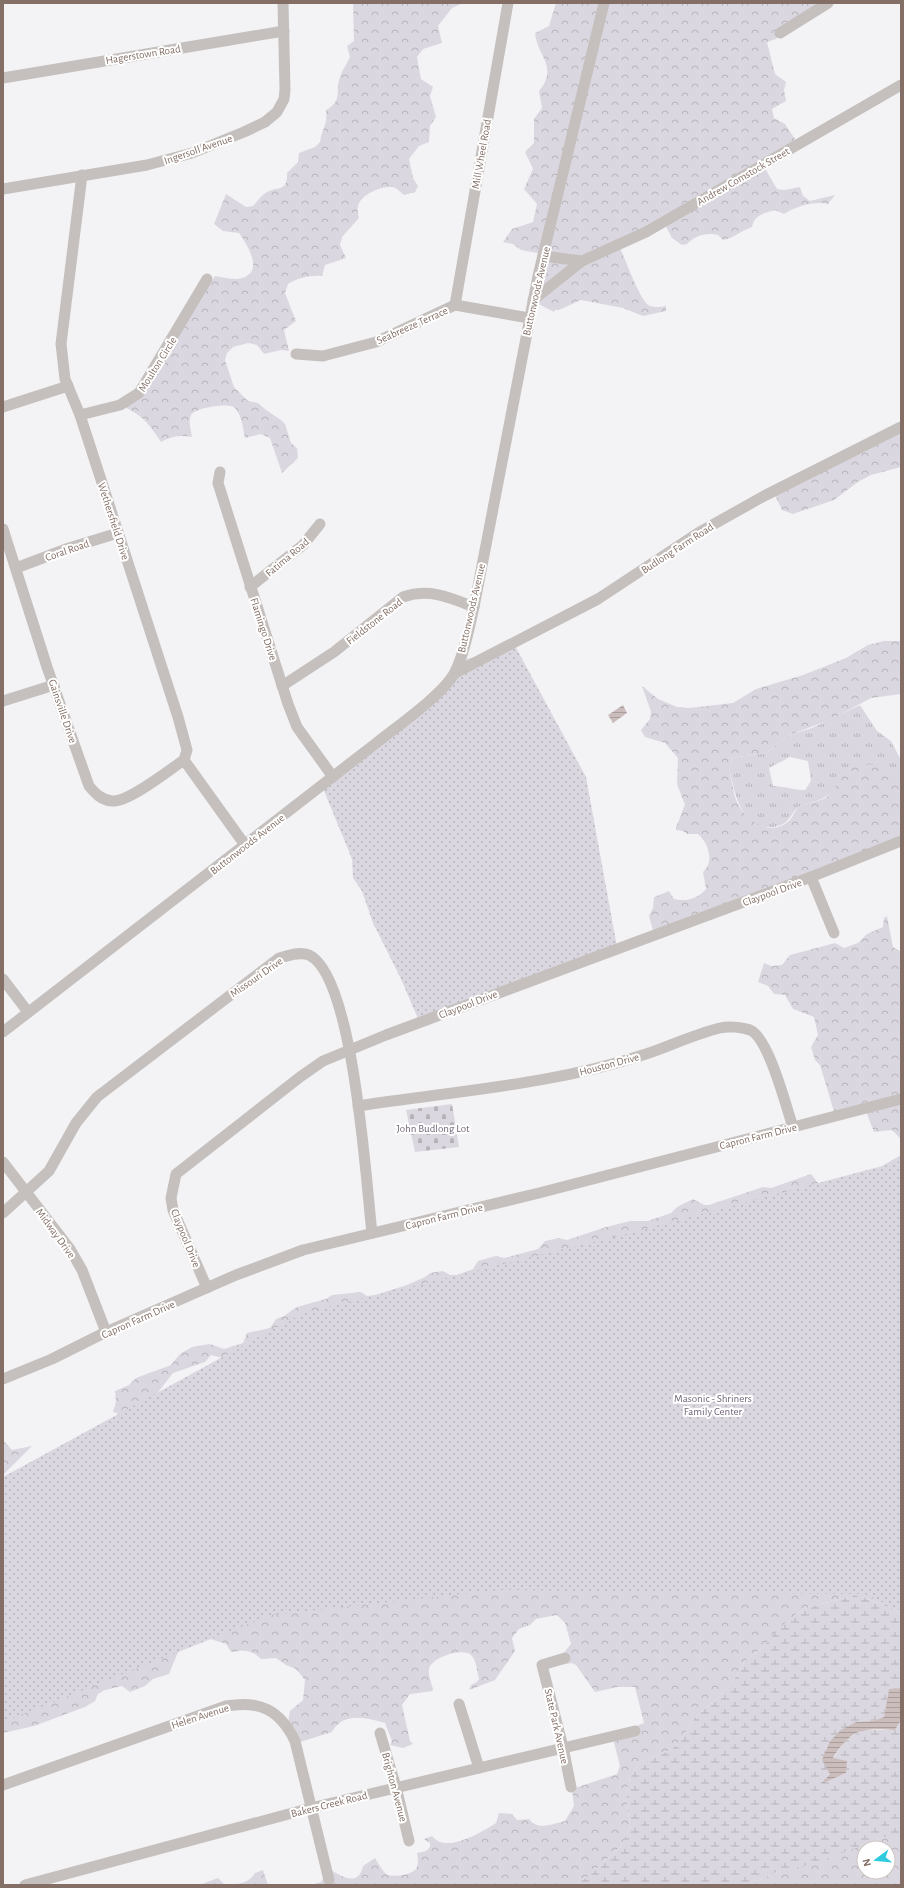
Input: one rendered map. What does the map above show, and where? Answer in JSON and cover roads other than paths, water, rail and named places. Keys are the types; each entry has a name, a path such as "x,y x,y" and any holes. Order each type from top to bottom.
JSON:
{"street":[{"name":"Ingersoll Avenue","path":"3,189 147,165 192,153 265,122 277,112 284,99 286,90 283,3"},
{"name":"Mill Wheel Road","path":"455,305 508,3"},
{"name":"Buttonwoods Avenue","path":"3,1032 333,777 435,695 455,673 466,641 474,607 533,300 604,3"},
{"path":"780,33 828,3"},
{"name":"Hagerstown Road","path":"3,78 284,31"},
{"name":"Andrew Comstock Street","path":"533,300 582,261 646,232 901,85"},
{"name":"Wethersfield Drive","path":"82,175 61,344 64,371 68,386 80,415 178,717 187,750 184,760"},
{"path":"543,256 582,261"},
{"name":"Moulton Circle","path":"80,415 120,405 139,393 207,279"},
{"name":"Seabreeze Terrace","path":"296,354 323,356 376,342 455,305 529,318"},
{"path":"3,407 68,386"},
{"name":"Budlong Farm Road","path":"455,673 598,599 698,533 764,496 901,427"},
{"name":"Flamingo Drive","path":"220,472 218,483 282,686 297,727 333,777"},
{"name":"Fatima Road","path":"250,587 304,545 320,524"},
{"name":"Gainsville Drive","path":"3,528 83,773 89,786 100,798 118,801 129,797 184,760"},
{"name":"Coral Road","path":"16,568 69,548 118,533"},
{"name":"Fieldstone Road","path":"282,686 334,652 403,597 414,593 425,592 442,594 474,607"},
{"path":"3,701 54,685"},
{"path":"184,760 245,845"},
{"name":"Claypool Drive","path":"207,1288 173,1210 172,1198 176,1174 300,1077 323,1061 812,877 901,841"},
{"path":"812,877 834,933"},
{"name":"Missouri Drive","path":"3,1213 49,1171 76,1123 97,1097 279,958 295,954 309,955 323,967 336,996 343,1019 358,1106 372,1233"},
{"path":"3,979 28,1012"},
{"name":"Houston Drive","path":"358,1106 549,1078 634,1058 721,1027 750,1030 759,1037 771,1061 793,1127"},
{"name":"Capron Farm Drive","path":"3,1379 52,1359 106,1332 236,1275 303,1250 546,1191 901,1099"},
{"name":"Midway Drive","path":"3,1162 70,1249 82,1270 106,1332"},
{"name":"State Park Avenue","path":"565,1658 542,1665 563,1747 571,1788"},
{"name":"Helen Avenue","path":"3,1784 226,1706 240,1704 254,1705 276,1714 288,1726 295,1742 329,1880"},
{"path":"459,1704 478,1768"},
{"name":"Bakers Creek Road","path":"24,1885 311,1808 635,1730"},
{"name":"Brighton Avenue","path":"380,1733 396,1787 409,1841"}],"park label":[{"name":"John Budlong Lot","path":"433,1128"},
{"name":"Masonic - Shriners Family Center","path":"713,1404"}]}
